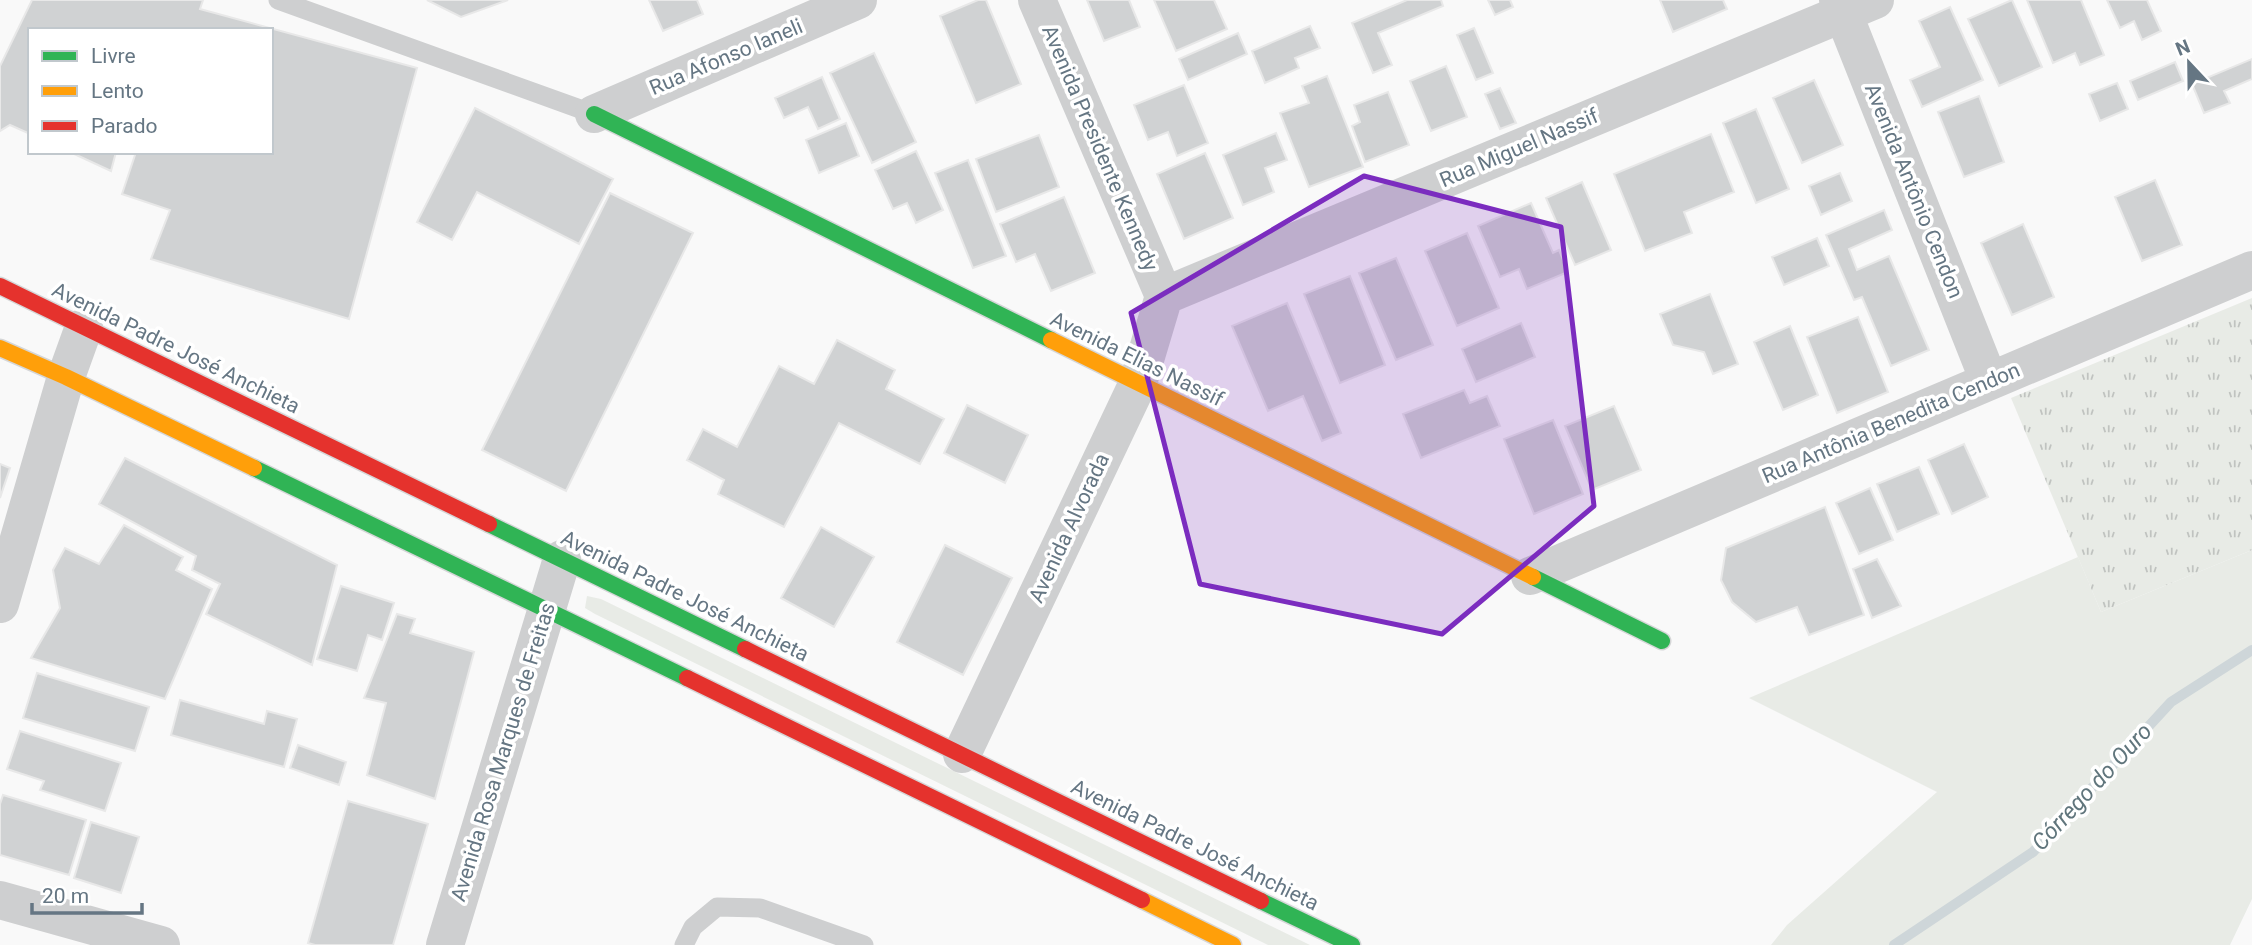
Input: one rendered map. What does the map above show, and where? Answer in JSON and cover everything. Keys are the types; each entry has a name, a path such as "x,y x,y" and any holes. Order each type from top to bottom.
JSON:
{"main road":[{"name":"Avenida Elias Nassif","path":"594,114 1662,641"},
{"name":"Avenida Padre José Anchieta","path":"0,286 1352,945"},
{"path":"0,348 66,377 1233,945"}],"street":[{"name":"Rua Afonso Ianeli","path":"594,114 858,0"},
{"name":"Avenida Presidente Kennedy","path":"1037,0 1164,296"},
{"name":"Rua Miguel Nassif","path":"1164,296 1852,4"},
{"name":"Avenida Antônio Cendon","path":"1852,4 1989,381"},
{"name":"Rua Antônia Benedita Cendon","path":"1530,576 2252,270"},
{"name":"Avenida Alvorada","path":"962,754 1138,383 1164,296"},
{"path":"0,604 66,377 84,327"},
{"name":"Avenida Rosa Marques de Freitas","path":"446,945 562,559"},
{"path":"0,900 161,945"}],"lane":[{"path":"278,0 594,114"},
{"path":"684,945 693,927 717,907 760,908 864,945"}],"highlighted area":[{"path":"1364,176 1561,227 1594,506 1442,634 1200,584 1131,313"}],"green space":[{"path":"2252,298 2252,550 2101,612 2011,398"},
{"path":"2252,550 2252,899 2230,945 1771,945 1787,925 1937,792 1749,698 2078,557 2101,612"},
{"path":"587,596 601,599 1310,945 1268,945 595,614 585,608"}],"building":[{"path":"32,0 203,0 200,9 270,28 28,28 28,133 10,125 0,131 0,66"},
{"path":"427,0 508,0 461,17"},
{"path":"649,0 697,0 703,14 663,31"},
{"path":"978,0 986,0 1021,84 976,103 940,16"},
{"path":"1087,0 1129,0 1140,27 1104,41"},
{"path":"1154,0 1214,0 1227,29 1176,51"},
{"path":"1407,0 1441,0 1443,6 1378,33 1392,65 1373,73 1352,23"},
{"path":"1488,0 1510,0 1513,7 1495,15"},
{"path":"1660,0 1723,0 1727,9 1673,32"},
{"path":"2012,0 2042,67 1999,86 1968,19"},
{"path":"2027,0 2081,0 2104,55 2080,65 2075,53 2053,63"},
{"path":"2107,0 2147,0 2161,31 2142,40 2134,21 2120,28"},
{"path":"1950,7 1983,80 1922,107 1910,80 1940,67 1919,21"},
{"path":"1310,26 1320,48 1295,58 1299,68 1265,83 1252,51"},
{"path":"1474,28 1493,73 1476,80 1457,35"},
{"path":"273,29 417,68 349,319 151,259 170,210 122,194 135,154 273,154"},
{"path":"1238,33 1247,54 1188,80 1179,59"},
{"path":"874,53 916,142 872,163 830,73"},
{"path":"2252,59 2252,79 2224,91 2230,103 2204,113 2192,84"},
{"path":"2175,62 2183,81 2138,100 2130,81"},
{"path":"1446,66 1467,117 1431,131 1410,81"},
{"path":"1327,76 1363,167 1309,187 1280,113 1309,103 1302,86"},
{"path":"822,77 840,119 818,129 808,107 784,118 775,98"},
{"path":"1814,80 1843,145 1802,163 1773,98"},
{"path":"2117,83 2128,109 2100,121 2089,94"},
{"path":"1184,85 1208,143 1177,156 1168,132 1148,140 1134,105"},
{"path":"1500,88 1516,123 1500,129 1485,94"},
{"path":"1388,92 1409,145 1365,162 1352,126 1360,122 1354,105"},
{"path":"1979,96 2004,162 1964,177 1938,112"},
{"path":"475,108 613,179 579,244 477,192 452,240 417,222"},
{"path":"1756,109 1789,189 1756,203 1723,123"},
{"path":"846,123 859,156 819,173 806,140"},
{"path":"1276,133 1287,160 1265,168 1274,192 1243,205 1223,155"},
{"path":"1711,134 1734,192 1684,212 1692,233 1645,251 1614,174"},
{"path":"1039,135 1059,187 996,212 976,159"},
{"path":"916,151 943,210 916,223 907,203 893,209 875,170"},
{"path":"1205,153 1233,218 1184,239 1157,174"},
{"path":"74,154 115,154 111,171"},
{"path":"968,160 1006,256 973,268 935,173"},
{"path":"1840,173 1852,201 1821,215 1809,186"},
{"path":"2155,180 2182,245 2142,261 2115,197"},
{"path":"1582,182 1611,250 1575,265 1546,198"},
{"path":"610,193 693,233 566,491 482,450"},
{"path":"1064,197 1095,273 1051,291 1035,254 1016,262 1000,224"},
{"path":"1531,203 1553,253 1559,250 1568,272 1527,289 1519,269 1500,277 1478,226"},
{"path":"1884,210 1892,230 1849,249 1857,270 1889,256 1929,350 1891,366 1862,297 1854,300 1826,235"},
{"path":"2023,224 2054,297 2012,315 1981,243"},
{"path":"1467,233 1499,308 1457,326 1425,251"},
{"path":"1817,238 1829,266 1784,285 1772,257"},
{"path":"1396,258 1433,345 1396,360 1359,273"},
{"path":"1350,276 1385,365 1340,383 1304,294"},
{"path":"1710,294 1738,364 1713,374 1704,352 1673,345 1660,314"},
{"path":"1287,303 1341,433 1322,441 1303,396 1268,411 1232,326"},
{"path":"1858,317 1888,392 1837,413 1807,337"},
{"path":"1521,323 1535,357 1476,382 1462,349"},
{"path":"1790,326 1818,395 1783,410 1754,342"},
{"path":"837,340 895,370 886,389 944,419 920,464 839,423 784,527 718,494 724,480 687,460 703,429 737,447 779,366 814,384"},
{"path":"1464,390 1470,403 1487,396 1500,426 1421,458 1403,414"},
{"path":"967,405 1028,435 1005,483 944,453"},
{"path":"1614,406 1641,470 1592,490 1565,426"},
{"path":"1553,420 1583,494 1534,514 1504,439"},
{"path":"1964,444 1988,497 1952,514 1928,460"},
{"path":"125,458 337,565 312,665 206,614 220,584 192,570 196,556 99,504"},
{"path":"0,464 10,468 0,498"},
{"path":"1919,467 1939,514 1897,532 1877,484"},
{"path":"1870,488 1893,540 1859,554 1836,503"},
{"path":"1825,507 1864,615 1809,635 1797,607 1756,622 1732,602 1721,580 1726,548"},
{"path":"124,525 183,557 176,570 212,589 165,699 31,658 60,608 53,570 65,548 99,564"},
{"path":"821,527 874,557 834,627 781,598"},
{"path":"945,545 1012,578 963,675 897,642"},
{"path":"1877,559 1901,606 1872,618 1853,569"},
{"path":"341,586 394,603 382,640 368,635 357,671 317,659"},
{"path":"397,614 415,619 410,633 474,652 435,799 367,775 386,703 364,698"},
{"path":"37,673 149,707 135,751 23,718"},
{"path":"180,700 264,724 267,711 297,719 284,767 171,735"},
{"path":"20,731 121,763 105,811 40,790 44,781 7,769"},
{"path":"298,745 346,762 339,785 290,768"},
{"path":"3,795 86,820 69,875 0,855 0,804"},
{"path":"348,801 428,824 393,945 308,943"},
{"path":"91,822 139,837 121,893 74,878"}],"waterway":[{"name":"Córrego do Ouro","path":"1894,945 2033,852 2171,702 2252,650"}],"traffic: fast":[{"path":"594,114 1051,340"},
{"path":"254,468 687,678"},
{"path":"489,524 745,649"},
{"path":"1533,577 1662,641"},
{"path":"1261,901 1352,945"}],"traffic: slow":[{"path":"1051,340 1533,577"},
{"path":"0,348 254,468"},
{"path":"1142,900 1233,945"}],"traffic: jam":[{"path":"0,286 489,524"},
{"path":"745,649 1261,901"},
{"path":"687,678 1142,900"}]}
